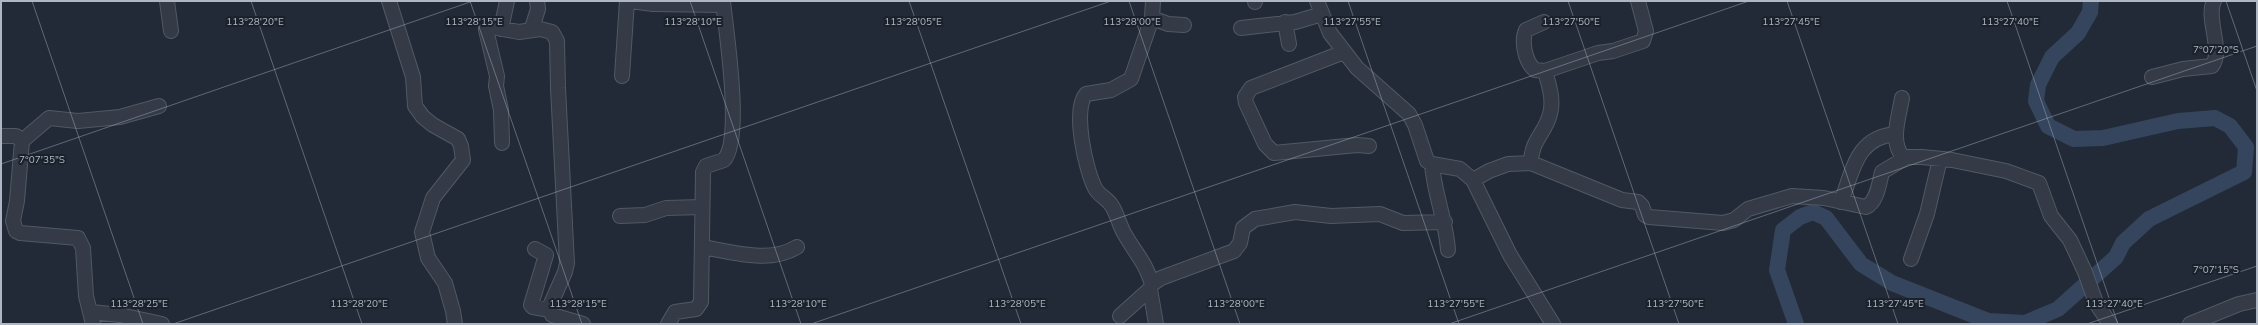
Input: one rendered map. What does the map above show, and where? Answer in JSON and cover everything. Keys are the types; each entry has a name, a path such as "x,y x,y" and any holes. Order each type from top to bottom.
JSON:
{"street":[{"path":"167,1 171,31"},
{"path":"389,1 413,76 415,106 423,117 433,125 451,133 462,146 463,160 433,198 422,232 428,258 445,283 454,311 455,324"},
{"path":"501,29 507,1"},
{"path":"532,28 538,9 537,1"},
{"path":"622,76 628,1"},
{"path":"632,1 653,4 723,3 733,92 733,116 728,156 724,160 710,164 704,169 701,302 696,309 675,312 668,324"},
{"path":"1153,1 1152,18 1131,79 1111,90 1086,94 1082,102 1080,121 1086,156 1094,186 1114,210 1123,232 1143,261 1151,286 1156,324"},
{"path":"1544,22 1526,30 1524,40 1528,63 1535,70 1545,71 1598,52 1613,51 1643,42 1646,31 1638,1"},
{"path":"2152,77 2183,69 2212,66 2215,58 2212,2"},
{"path":"1241,28 1285,22 1320,8 1330,33 1344,52 1366,77 1410,114 1415,124 1424,156 1432,164 1460,169 1473,180 1510,256 1553,324"},
{"path":"1152,18 1168,24 1184,25"},
{"path":"1285,22 1289,44"},
{"path":"502,143 501,110 496,86 497,76 485,32 492,27 520,32 532,28 552,32 557,41 567,263 565,272 550,302 550,310 552,315 567,322 583,324"},
{"path":"1344,52 1251,88 1246,97 1265,144 1274,153 1357,145 1369,146"},
{"path":"1531,163 1532,146 1551,113 1550,90 1545,71"},
{"path":"1902,98 1896,134 1898,153 1904,158"},
{"path":"159,106 120,117 78,120 49,118 22,141 14,226 20,233 78,238 83,248 86,296 92,318 120,315 162,324"},
{"path":"1841,202 1859,155 1868,144 1878,136 1896,134"},
{"path":"1,136 16,136 22,141"},
{"path":"1473,180 1508,164 1531,163 1619,199 1641,204 1645,215 1649,217 1723,223 1734,220 1748,209 1792,196 1824,198 1860,207 1870,205 1875,197 1882,172 1904,158 1914,157 1940,159 2006,171 2039,183 2051,216 2070,240 2085,272 2096,303 2110,324"},
{"path":"1911,259 1927,214 1940,159"},
{"path":"1432,164 1433,174 1445,222 1448,250"},
{"path":"620,216 645,215 666,208 702,207"},
{"path":"1120,316 1161,278 1239,247 1241,230 1245,225 1255,219 1295,212 1331,216 1380,214 1403,223 1445,222"},
{"path":"702,247 767,256 778,256 797,247"},
{"path":"535,249 546,255 531,305 533,307 550,310"},
{"path":"2190,324 2239,304 2257,300"}],"waterway":[{"path":"1796,324 1777,270 1783,230 1800,217 1813,212 1826,218 1861,264 1892,283 1988,321 2025,323 2058,309 2116,257 2123,243 2149,219 2244,172 2246,147 2230,126 2215,118 2178,121 2103,138 2074,139 2048,126 2036,101 2038,85 2052,57 2078,33 2090,12 2091,1"}]}
